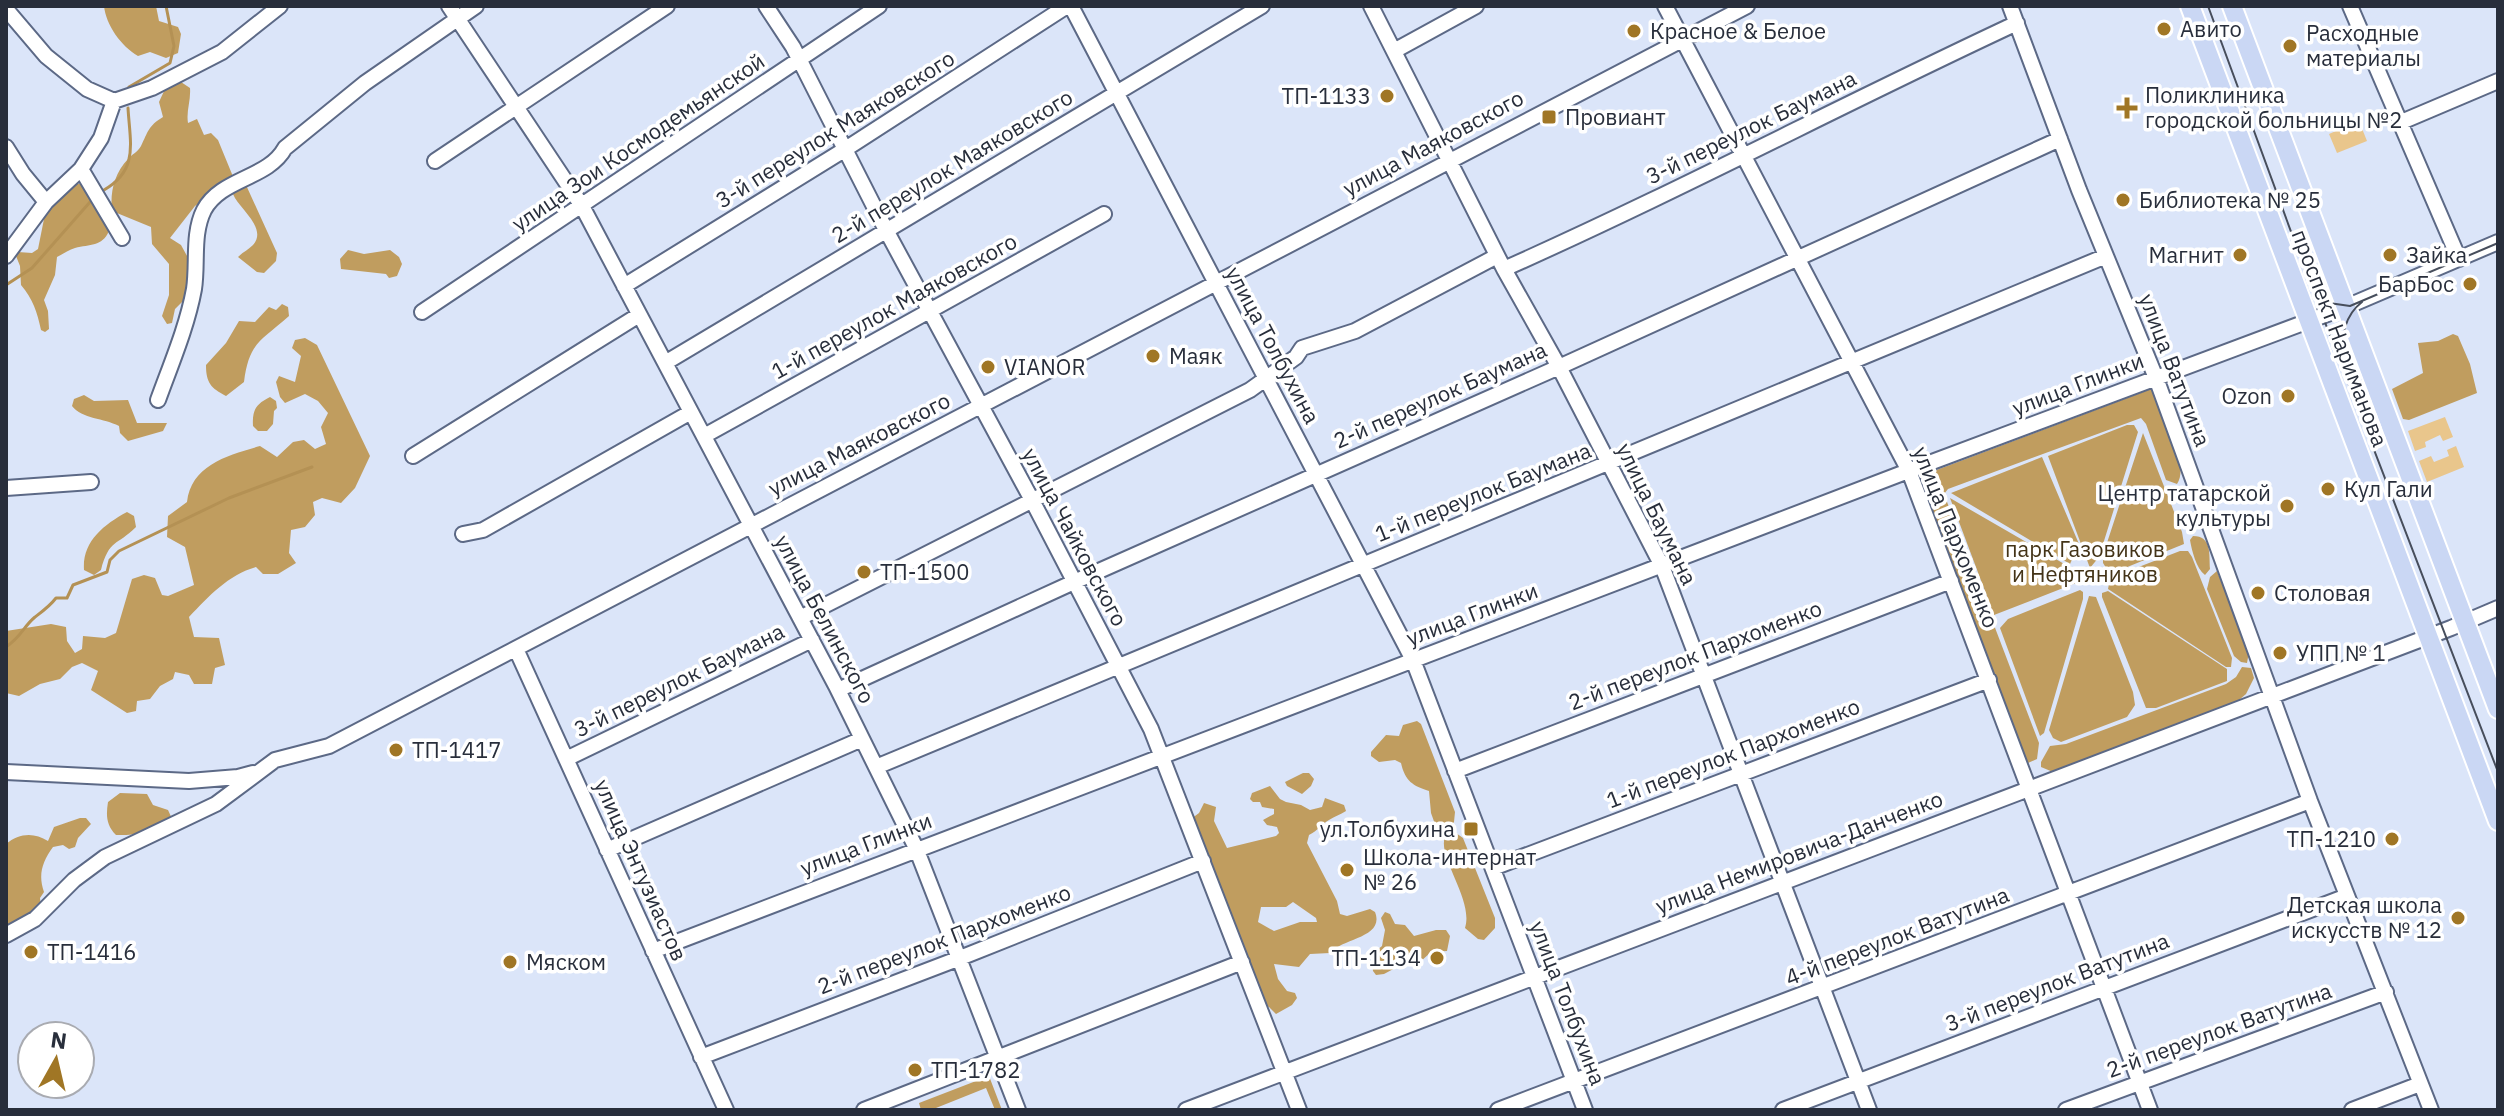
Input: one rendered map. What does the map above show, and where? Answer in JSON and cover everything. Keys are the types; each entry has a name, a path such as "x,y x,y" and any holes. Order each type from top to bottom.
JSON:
{"main road":[{"name":"проспект Нариманова","path":"2190,6 2498,821"},
{"name":"проспект Нариманова","path":"2232,6 2498,709"}],"street":[{"path":"6,9 46,56 87,89 114,101 152,88 222,52 280,6"},
{"path":"158,400 183,332 194,288 197,232 205,208 224,190 268,168 279,159 285,148 454,12 476,6"},
{"path":"435,161 667,6"},
{"name":"улица Чайковского","path":"766,6 799,60 1163,755 1299,1110"},
{"name":"улица Зои Космодемьянской","path":"422,312 879,6"},
{"name":"улица Толбухина","path":"1069,6 1117,92 1413,660 1585,1110"},
{"name":"3-й переулок Маяковского","path":"624,286 1069,6"},
{"name":"2-й переулок Маяковского","path":"665,363 1262,6"},
{"name":"улица Баумана","path":"1371,6 1500,262 1559,367 1662,566 1869,1110"},
{"path":"1394,51 1476,6"},
{"name":"улица Пархоменко","path":"1665,6 1909,471 2150,1110"},
{"name":"улица Маяковского","path":"6,935 35,919 74,880 97,863 216,804 285,756 329,746 1747,6"},
{"name":"улица Ватутина","path":"2010,6 2156,378 2310,801 2431,1110"},
{"path":"2350,6 2459,259"},
{"name":"улица Белинского","path":"454,12 582,206 838,690 916,848 1018,1110"},
{"name":"3-й переулок Баумана","path":"800,618 1033,502 1266,380 1296,357 1302,348 1355,331 1500,262 1589,231 2017,23"},
{"path":"2399,123 2498,81"},
{"path":"6,256 46,202 81,169 101,138 114,101"},
{"name":"2-й переулок Баумана","path":"838,690 2060,139"},
{"path":"6,147 46,202"},
{"path":"81,169 122,238"},
{"name":"1-й переулок Маяковского","path":"704,436 1104,214"},
{"name":"улица Глинки","path":"653,951 916,848 2346,307 2498,242"},
{"name":"1-й переулок Баумана","path":"876,767 2106,256"},
{"path":"413,456 639,315"},
{"path":"463,534 483,530 691,412"},
{"path":"6,488 91,482"},
{"name":"2-й переулок Пархоменко","path":"1455,771 1951,581"},
{"name":"улица Немировича-Данченко","path":"1186,1110 2498,608"},
{"name":"3-й переулок Баумана","path":"566,759 812,640"},
{"name":"улица Энтузиастов","path":"516,649 726,1110"},
{"name":"1-й переулок Пархоменко","path":"1493,868 1989,680"},
{"path":"607,850 862,739"},
{"path":"6,772 189,781 238,777 262,771"},
{"name":"4-й переулок Ватутина","path":"1498,1110 2310,801"},
{"name":"2-й переулок Пархоменко","path":"701,1057 1203,861"},
{"name":"3-й переулок Ватутина","path":"1783,1110 2347,896"},
{"path":"864,1110 1242,962"},
{"name":"2-й переулок Ватутина","path":"2066,1110 2386,992"},
{"path":"2352,1110 2420,1084"}],"shaded area":[{"path":"104,6 156,6 159,21 178,27 181,34 178,53 166,58 150,52 138,56 115,34"},
{"path":"181,82 190,88 188,123 197,119 204,135 211,133 218,140 234,179 195,206 170,238 181,245 192,265 189,295 175,309 172,323 167,324 162,316 169,295 169,264 152,244 151,227 112,211 112,197 119,171 140,148 151,126 163,117 159,102 165,89"},
{"path":"2359,121 2367,141 2337,153 2329,134"},
{"path":"67,184 84,184 109,231 99,242 75,248 57,257 55,275 44,300 49,329 45,332 41,330 34,306 21,285 16,256 18,252 32,253 38,249 45,214"},
{"path":"246,185 277,253 276,261 264,273 257,272 238,257 257,239 255,225 233,194 238,186"},
{"path":"348,250 364,254 390,250 402,264 397,276 389,278 386,274 341,269 340,259"},
{"path":"282,304 288,307 289,316 253,350 244,382 226,396 217,390 208,381 206,365 226,343 239,321 255,322 269,307 276,310"},
{"path":"2453,334 2458,336 2470,364 2477,393 2409,420 2403,419 2392,389 2423,373 2418,343 2438,341"},
{"path":"305,338 317,345 370,456 355,488 341,503 322,498 313,502 315,515 305,527 291,530 289,553 296,563 278,574 263,574 256,567 237,575 189,617 194,637 219,638 225,665 215,668 212,684 194,684 189,675 175,672 173,679 160,686 150,699 137,701 136,711 127,713 91,690 98,671 82,663 72,667 60,679 40,684 19,696 6,693 6,631 51,624 66,627 67,641 75,653 82,649 83,636 105,638 116,633 132,579 144,575 155,578 162,595 168,596 194,585 185,547 167,537 168,516 187,502 190,489 203,470 224,458 260,446 277,457 293,442 304,440 315,449 326,444 321,427 328,413 318,401 305,394 285,403 276,382 279,376 295,382 301,356 292,348 295,340"},
{"path":"2151,389 2156,395 2159,410 2169,423 2178,451 2181,470 2177,484 2166,480 2141,418 1948,489 1944,494 2039,743 2037,759 2025,762 1918,477"},
{"path":"84,395 94,401 128,400 137,423 167,423 163,431 128,441 120,433 119,426 81,413 72,406 74,399"},
{"path":"270,397 276,401 277,408 273,424 267,431 258,431 253,426 254,412"},
{"path":"2445,417 2453,437 2443,441 2440,435 2425,442 2426,447 2415,451 2408,431"},
{"path":"2134,425 2138,432 2099,557 2090,568 2048,456"},
{"path":"2143,433 2184,544 2110,574 2103,563 2103,555"},
{"path":"2456,446 2464,467 2427,482 2419,461 2431,456 2434,462 2449,456 2447,450"},
{"path":"2042,457 2079,544 2070,564 1951,493"},
{"path":"1950,498 2066,565 2076,583 1994,615"},
{"path":"127,512 134,516 136,527 111,548 101,570 94,575 84,570 90,543 110,523"},
{"path":"2193,536 2204,539 2208,547 2210,569 2205,575 2193,554 2190,540"},
{"path":"2180,551 2188,551 2192,557 2232,658 2231,667 2226,667 2108,589 2118,575"},
{"path":"2217,571 2249,652 2247,663 2234,656 2207,589 2210,577"},
{"path":"2080,590 2083,599 2044,733 2040,736 2000,628 2008,619"},
{"path":"2108,591 2227,669 2227,681 2156,708 2146,708 2102,597 2102,593"},
{"path":"2089,596 2096,597 2133,692 2135,705 2127,717 2061,742 2053,738 2049,730"},
{"path":"2242,667 2251,668 2254,678 2246,694 2239,700 2053,772 2041,767 2050,746 2066,744 2226,684 2236,677"},
{"path":"1417,721 1421,724 1455,812 1454,822 1446,828 1436,827 1429,791 1410,782 1401,763 1395,760 1379,762 1371,756 1386,735 1399,736 1403,725"},
{"path":"1309,773 1314,779 1302,794 1285,782"},
{"path":"1270,786 1280,799 1310,810 1322,807 1325,798 1344,805 1346,811 1309,835 1307,843 1337,901 1340,914 1347,916 1370,909 1375,912 1376,921 1369,932 1330,953 1310,954 1299,967 1274,964 1278,979 1297,998 1292,1005 1276,1014 1261,1004 1191,819 1199,813 1204,803 1216,807 1214,821 1227,848 1276,836 1279,833 1277,827 1267,825 1263,820 1274,814 1274,809 1253,802 1250,799 1252,793","holes":["1293,902 1316,918 1317,922 1300,922 1274,931 1258,922 1261,907 1286,907"]},
{"path":"120,793 147,794 153,805 168,810 174,823 164,821 147,832 116,835 109,824 107,807 108,802"},
{"path":"86,818 91,824 78,838 75,847 53,847 44,863 41,908 6,927 6,844 27,835 48,841 54,827"},
{"path":"1456,833 1463,838 1495,918 1495,928 1484,940 1465,928 1465,905 1446,856 1445,837"},
{"path":"1385,912 1390,914 1395,924 1405,925 1414,936 1446,930 1450,936 1447,951 1431,952 1419,963 1399,966 1376,975 1371,955 1382,946 1385,930 1381,918"},
{"path":"989,1076 1002,1110 995,1110 986,1088 931,1110 921,1110 919,1103"}],"waterway":[{"path":"129,87 170,63 174,46 166,6"},
{"path":"104,190 123,174 128,164 131,144 128,108"},
{"path":"6,285 32,268 90,202"},
{"path":"6,647 56,598 67,598 73,585 107,572 110,560 119,551 229,498 312,467"}],"tram line":[{"path":"2208,6 2311,286 2498,772"},
{"path":"2314,290 2329,303 2350,306 2498,243"},
{"path":"2344,358 2345,327 2351,313 2362,302"}],"place":[{"name":"Авито","path":"2164,29"},
{"name":"Красное & Белое","path":"1634,31"},
{"name":"Расходные материалы","path":"2290,46"},
{"name":"ТП-1133","path":"1387,96"},
{"name":"Поликлиника городской больницы №2","path":"2127,108"},
{"name":"Провиант","path":"1549,117"},
{"name":"Библиотека № 25","path":"2123,200"},
{"name":"Магнит","path":"2240,255"},
{"name":"Зайка","path":"2390,255"},
{"name":"БарБос","path":"2470,284"},
{"name":"Маяк","path":"1153,356"},
{"name":"VIANOR","path":"988,367"},
{"name":"Ozon","path":"2288,396"},
{"name":"Кул Гали","path":"2328,489"},
{"name":"Центр татарской культуры","path":"2287,506"},
{"name":"ТП-1500","path":"864,572"},
{"name":"Столовая","path":"2258,593"},
{"name":"УПП № 1","path":"2280,653"},
{"name":"ТП-1417","path":"396,750"},
{"name":"ул.Толбухина","path":"1471,829"},
{"name":"ТП-1210","path":"2392,839"},
{"name":"Школа-интернат № 26","path":"1347,870"},
{"name":"Детская школа искусств № 12","path":"2458,918"},
{"name":"ТП-1416","path":"31,952"},
{"name":"ТП-1134","path":"1437,958"},
{"name":"Мяском","path":"510,962"},
{"name":"ТП-1782","path":"915,1070"}],"park label":[{"name":"парк Газовиков и Нефтяников","path":"2085,562"}]}
